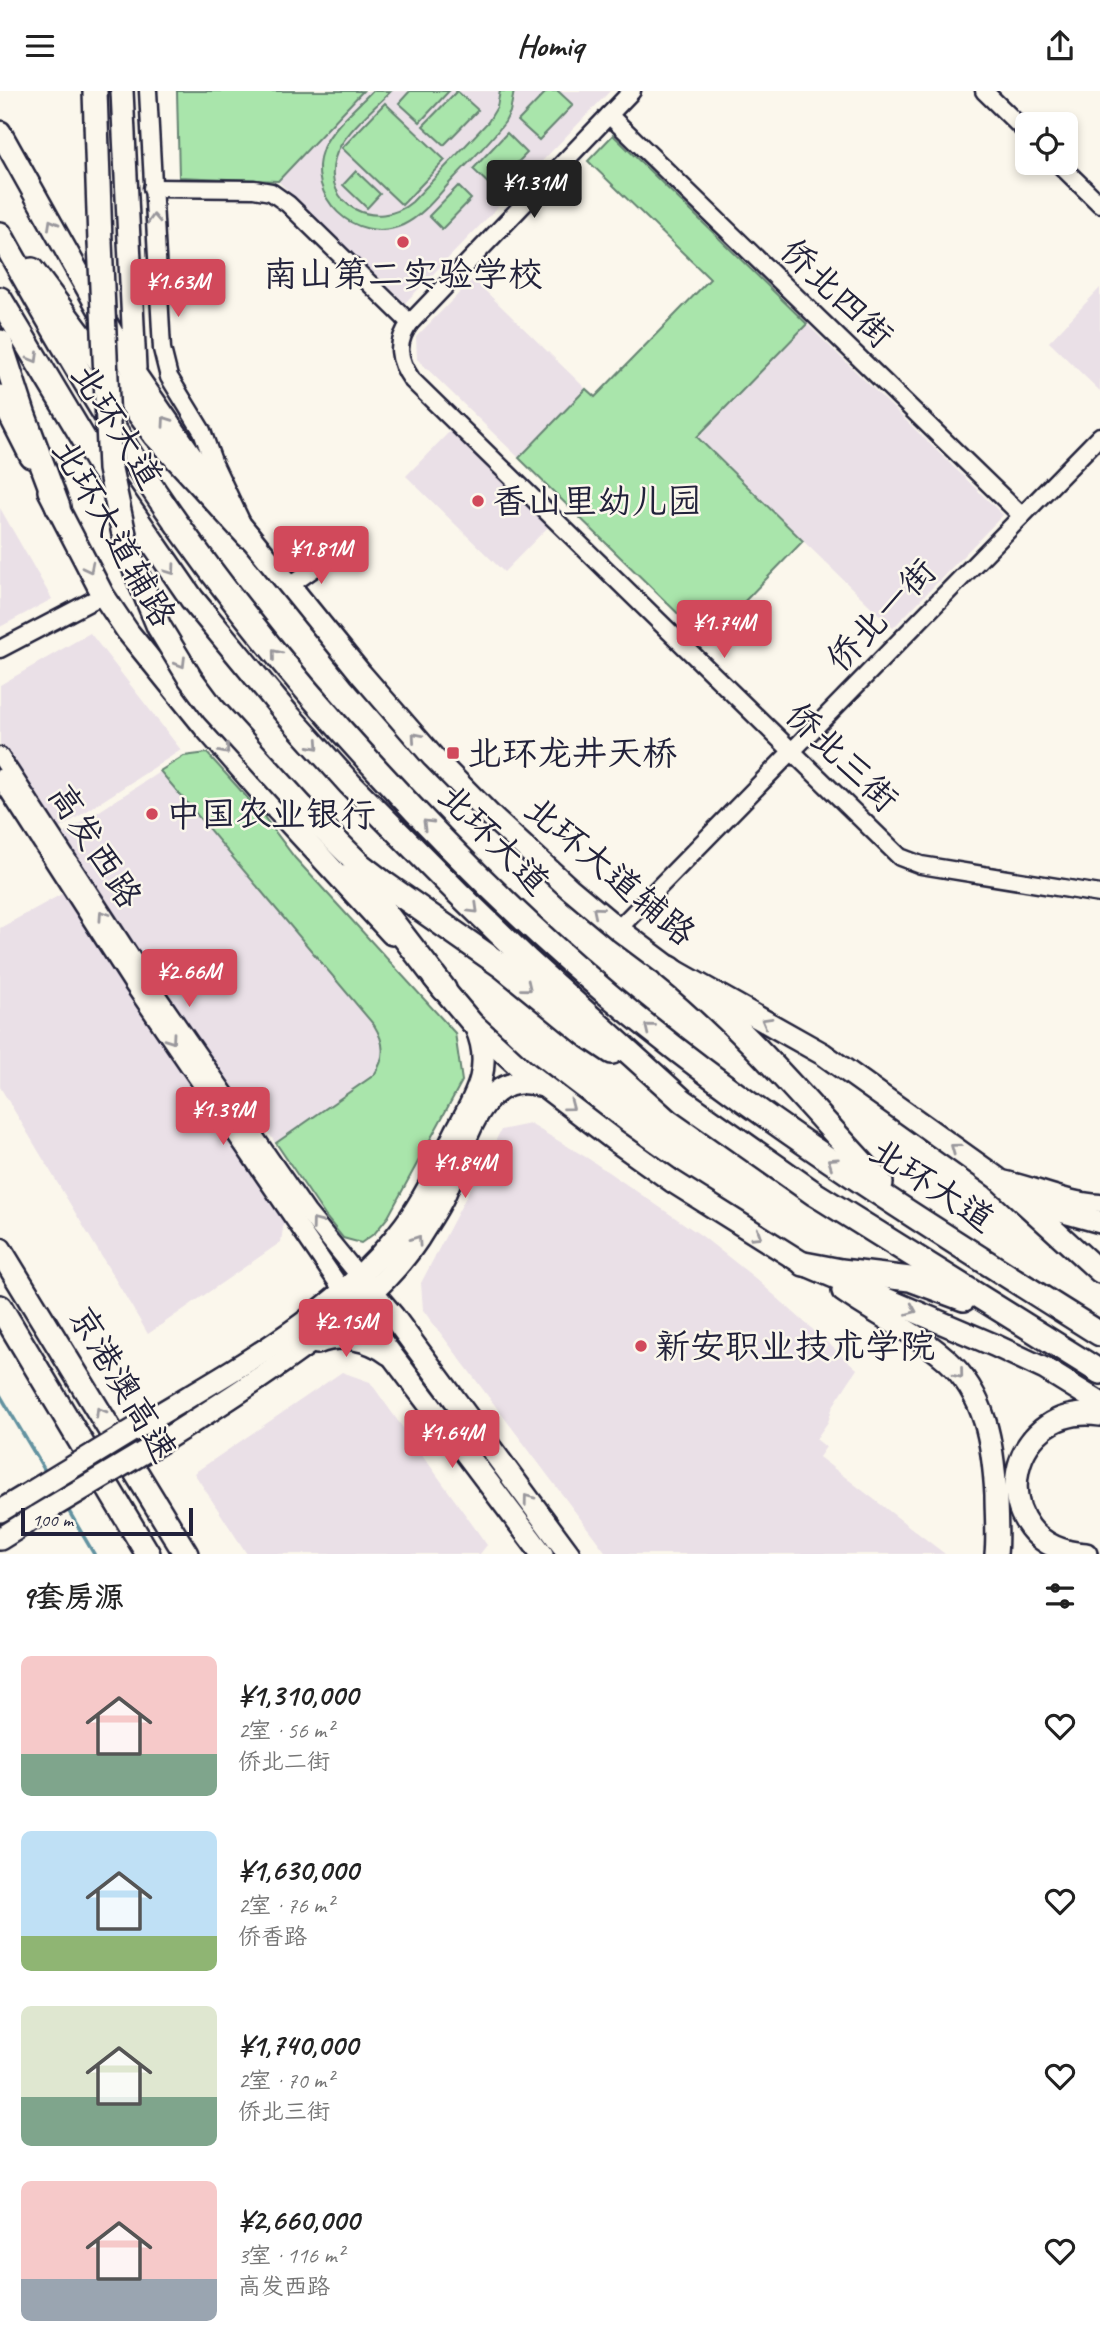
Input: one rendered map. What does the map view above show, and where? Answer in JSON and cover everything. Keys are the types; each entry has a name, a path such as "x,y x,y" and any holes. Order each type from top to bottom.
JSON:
{"highway":[{"path":"96,91 110,469 128,553 159,628 213,709 302,807 359,864 502,966 588,1036 683,1101"},
{"path":"0,229 54,297 155,435 248,536"},
{"name":"北环大道","path":"0,234 98,405 187,537 305,691 420,817 531,926 647,1027 719,1083 930,1227 1100,1335"},
{"name":"北环大道","path":"0,299 79,433 192,599 287,714 385,821 458,894 683,1101 815,1194 1100,1372"},
{"path":"0,342 58,507"},
{"path":"302,807 444,989"},
{"path":"670,968 704,995 884,1186 930,1227"},
{"name":"京港澳高速","path":"0,1250 186,1554"},
{"path":"804,1264 910,1279 964,1299 1053,1343"},
{"name":"京港澳高速","path":"0,1307 148,1554"}],"main road":[{"path":"122,91 135,374"},
{"name":"北环大道辅路","path":"0,132 135,374 157,408 248,536 433,757 495,820 618,929 670,968 823,1054 997,1178 1100,1272"},
{"name":"北环大道辅路","path":"0,396 103,594 128,632 204,726 359,901 476,1026 545,1087 672,1181 804,1264 994,1345 1045,1369 1100,1403"},
{"path":"366,1284 415,1211 475,1095 483,1074 485,1057 476,1026"},
{"path":"0,1511 258,1355 298,1327 349,1299 406,1257 433,1216 469,1132 491,1096 504,1086 519,1081 545,1087"},
{"path":"997,1178 1060,1211 1100,1222"},
{"path":"804,1264 926,1343 947,1360 970,1388 980,1405 991,1440 996,1552"},
{"path":"366,1284 569,1554"},
{"path":"0,1539 242,1391 336,1324 349,1299"},
{"path":"349,1299 542,1554"},
{"path":"299,1351 323,1341 352,1339 369,1343 396,1360"},
{"path":"1086,1554 1060,1549 1035,1532 1022,1514 1016,1494 1017,1472 1022,1454 1037,1436 1065,1417 1087,1413 1100,1415"}],"street":[{"path":"148,91 164,363 169,377 202,431 214,464 248,536"},
{"path":"152,188 254,188 271,192 288,204 410,323 632,91"},
{"path":"984,91 1015,121"},
{"name":"侨北四街","path":"609,115 1022,516"},
{"path":"1070,175 1100,204"},
{"name":"侨北三街","path":"410,323 401,338 400,356 403,368 412,380 892,851 910,862 1100,894"},
{"name":"侨北一街","path":"618,929 1100,436"},
{"path":"289,586 332,556"},
{"path":"0,630 4,647 103,594"},
{"name":"高发西路","path":"0,756 163,1005 307,1212 366,1284"},
{"name":"高发西路","path":"0,778 124,972 349,1299"},
{"path":"997,1178 1071,1199 1100,1203"}],"shaded area":[{"name":"南山第二实验学校","path":"363,91 610,91 405,303 278,181"},
{"path":"473,279 586,389 519,458 417,359 416,337"},
{"path":"1100,288 1100,391 1049,342"},
{"path":"807,324 1003,515 893,628 697,438"},
{"name":"香山里幼儿园","path":"453,428 550,525 504,572 406,476"},
{"path":"0,508 52,599 0,627"},
{"path":"90,633 181,750 56,831 0,744 0,685"},
{"path":"207,753 261,813 295,858 455,1033 462,1081 388,1217 375,1233 361,1243 343,1238 326,1218 249,1104 224,1120 285,1214 281,1242 148,1334 0,1087 0,928 89,879 61,836 184,756"},
{"name":"新安职业技术学院","path":"530,1124 589,1159 702,1236 755,1278 857,1369 816,1439 826,1447 819,1457 945,1554 607,1554 423,1310 421,1283 501,1130"},
{"path":"342,1372 370,1382 487,1545 480,1554 247,1554 194,1473"}],"green space":[{"path":"177,91 363,91 278,181 179,177"},
{"path":"372,91 391,91 344,140 335,158 333,175 336,189 344,201 355,209 383,215 398,211 412,202 488,122 497,107 500,91 514,91 505,122 487,144 417,216 403,225 385,230 368,229 352,223 338,212 327,199 319,166 323,148 333,132"},
{"path":"410,91 449,91 420,122 399,103"},
{"path":"457,91 478,110 444,145 423,126"},
{"path":"547,91 558,91 573,105 539,140 518,121"},
{"path":"385,103 445,160 402,205 342,148"},
{"path":"507,133 527,153 493,188 473,169"},
{"path":"613,135 807,324 697,437 803,541 706,641 519,458 586,389 595,397 710,279 588,161"},
{"path":"356,171 380,194 367,208 343,185"},
{"path":"458,186 471,199 442,229 429,216"},
{"path":"207,753 261,813 295,858 455,1033 462,1081 388,1217 375,1233 361,1243 343,1238 276,1143 374,1075 381,1062 383,1050 380,1038 374,1025 160,771 184,756"}],"waterway":[{"path":"0,1395 47,1474"},
{"path":"67,1508 94,1554"}],"place":[{"name":"南山第二实验学校","path":"403,242"},
{"name":"香山里幼儿园","path":"478,501"},
{"name":"北环龙井天桥","path":"453,753"},
{"name":"中国农业银行","path":"152,814"},
{"name":"新安职业技术学院","path":"641,1346"}]}
